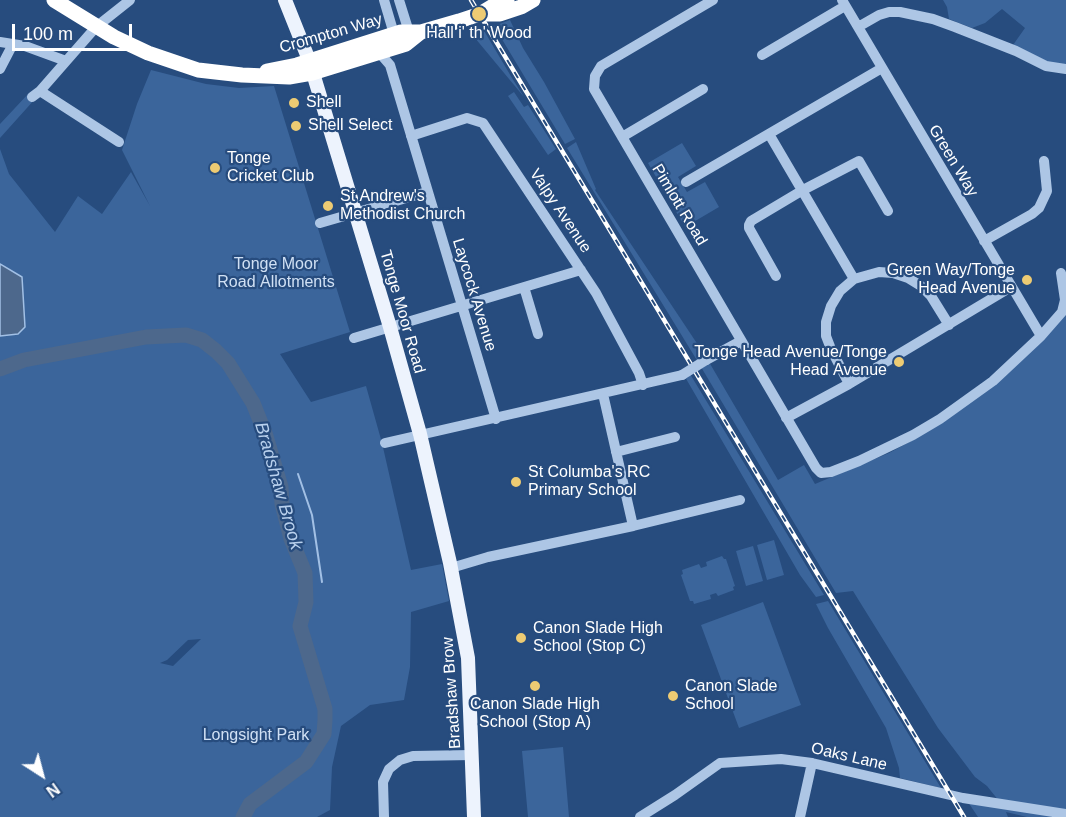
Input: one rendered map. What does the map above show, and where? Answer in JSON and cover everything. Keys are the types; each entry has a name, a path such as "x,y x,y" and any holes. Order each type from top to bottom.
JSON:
{"highway":[{"name":"Crompton Way","path":"54,0 96,27 148,53 211,73 252,75 381,55 407,35"},
{"name":"Crompton Way","path":"311,67 407,35 480,14 507,0"},
{"name":"Crompton Way","path":"480,14 500,14 533,0"}],"main road":[{"name":"Tonge Moor Road","path":"285,0 311,67 390,327 420,434 451,568"},
{"name":"Bradshaw Brow","path":"451,568 468,658 474,817"}],"street":[{"path":"119,142 36,94 96,27 130,0"},
{"path":"384,0 407,35"},
{"path":"399,0 407,35"},
{"name":"Pimlott Road","path":"713,0 602,66 593,83 594,89 817,470 825,474 851,464 886,449 931,424 993,381 1041,336"},
{"path":"762,55 844,3"},
{"name":"Green Way","path":"844,3 1041,336"},
{"path":"858,27 879,15 900,12 933,19 1016,51 1046,66 1066,69"},
{"path":"0,42 66,61"},
{"path":"0,69 13,44"},
{"name":"Laycock Avenue","path":"381,55 411,136 496,419"},
{"path":"686,182 882,68"},
{"path":"621,137 703,89"},
{"name":"Valpy Avenue","path":"411,136 467,117 483,123 596,293 639,373 643,385"},
{"path":"769,134 854,279"},
{"path":"776,276 749,225 751,221 802,190 859,161 888,211"},
{"path":"984,241 1040,208 1047,191 1044,161"},
{"path":"320,223 427,192"},
{"path":"354,338 581,270"},
{"path":"849,384 828,343 826,322 831,306 840,291 854,279 879,272 893,273 908,278 931,296 949,325"},
{"path":"1041,336 1062,312 1064,306 1061,273"},
{"path":"524,287 538,334"},
{"path":"786,418 849,384 1011,287"},
{"path":"385,443 682,375 741,340"},
{"path":"603,394 633,526"},
{"path":"616,452 675,437"},
{"path":"451,568 488,557 740,500"},
{"path":"384,817 383,782 388,769 399,760 413,756 472,755"},
{"name":"Oaks Lane","path":"640,817 720,763 781,759 812,763 963,798 1066,813"},
{"path":"800,817 812,763"}],"green space":[{"path":"943,0 1066,0 1066,66 1047,63 1013,45 1025,28 1002,9 985,23 972,28 949,19"},
{"path":"510,20 523,48 575,139 565,144 494,26"},
{"path":"483,29 512,78 524,97 470,32"},
{"path":"151,70 206,84 239,88 274,86 350,332 280,354 311,402 366,386 382,443 411,570 442,564 449,601 411,612 410,667 404,700 370,705 341,726 332,767 330,810 317,817 0,817 0,336 18,334 22,277 0,264 0,149 9,174 55,232 78,196 102,214 131,172 150,206 122,150","holes":["201,639 173,666 160,663 167,660 188,640"]},
{"path":"514,92 524,107 528,105 556,149 548,155 508,96"},
{"path":"29,93 35,99 0,138 0,124"},
{"path":"576,142 595,190 706,357 698,362 567,148"},
{"path":"682,143 696,166 678,177 687,192 705,182 719,207 685,227 648,163"},
{"path":"1066,314 1066,817 1027,817 1006,812 1008,817 978,817 968,802 999,801 987,786 975,777 938,728 853,591 836,593 701,367 709,362 778,480 804,465 815,484 889,453 915,439"},
{"path":"690,374 824,595 816,597 800,575 685,377"},
{"path":"774,540 784,575 767,580 757,545"},
{"path":"753,546 763,581 746,586 736,551"},
{"path":"722,556 726,559 735,586 734,590 718,596 716,593 710,595 711,599 694,604 690,601 681,575 682,570 699,564 701,568 707,566 706,562"},
{"path":"828,601 941,788 900,778 886,728 816,604"},
{"path":"763,602 801,705 739,728 701,625"},
{"path":"563,747 569,817 528,817 522,751"}],"shaded area":[{"path":"0,264 22,277 25,327 18,334 0,336"}],"waterway":[{"name":"Bradshaw Brook","path":"0,369 24,360 146,337 186,335 202,340 228,363 253,403 265,433 281,487 282,504 291,539 305,573 306,602 300,626 325,709 325,720 324,734 306,762 250,804 243,817"},
{"path":"298,474 312,515 322,582"}],"railway":[{"path":"471,0 964,817"}],"place":[{"name":"Hall i' th' Wood","path":"479,14"},
{"name":"Shell","path":"294,103"},
{"name":"Shell Select","path":"296,126"},
{"name":"Tonge Cricket Club","path":"215,168"},
{"name":"St Andrew's Methodist Church","path":"328,206"},
{"name":"Green Way/Tonge Head Avenue","path":"1027,280"},
{"name":"Tonge Head Avenue/Tonge Head Avenue","path":"899,362"},
{"name":"St Columba's RC Primary School","path":"516,482"},
{"name":"Canon Slade High School (Stop C)","path":"521,638"},
{"name":"Canon Slade High School (Stop A)","path":"535,686"},
{"name":"Canon Slade School","path":"673,696"}],"park label":[{"name":"Tonge Moor Road Allotments","path":"276,274"},
{"name":"Longsight Park","path":"256,736"}]}
